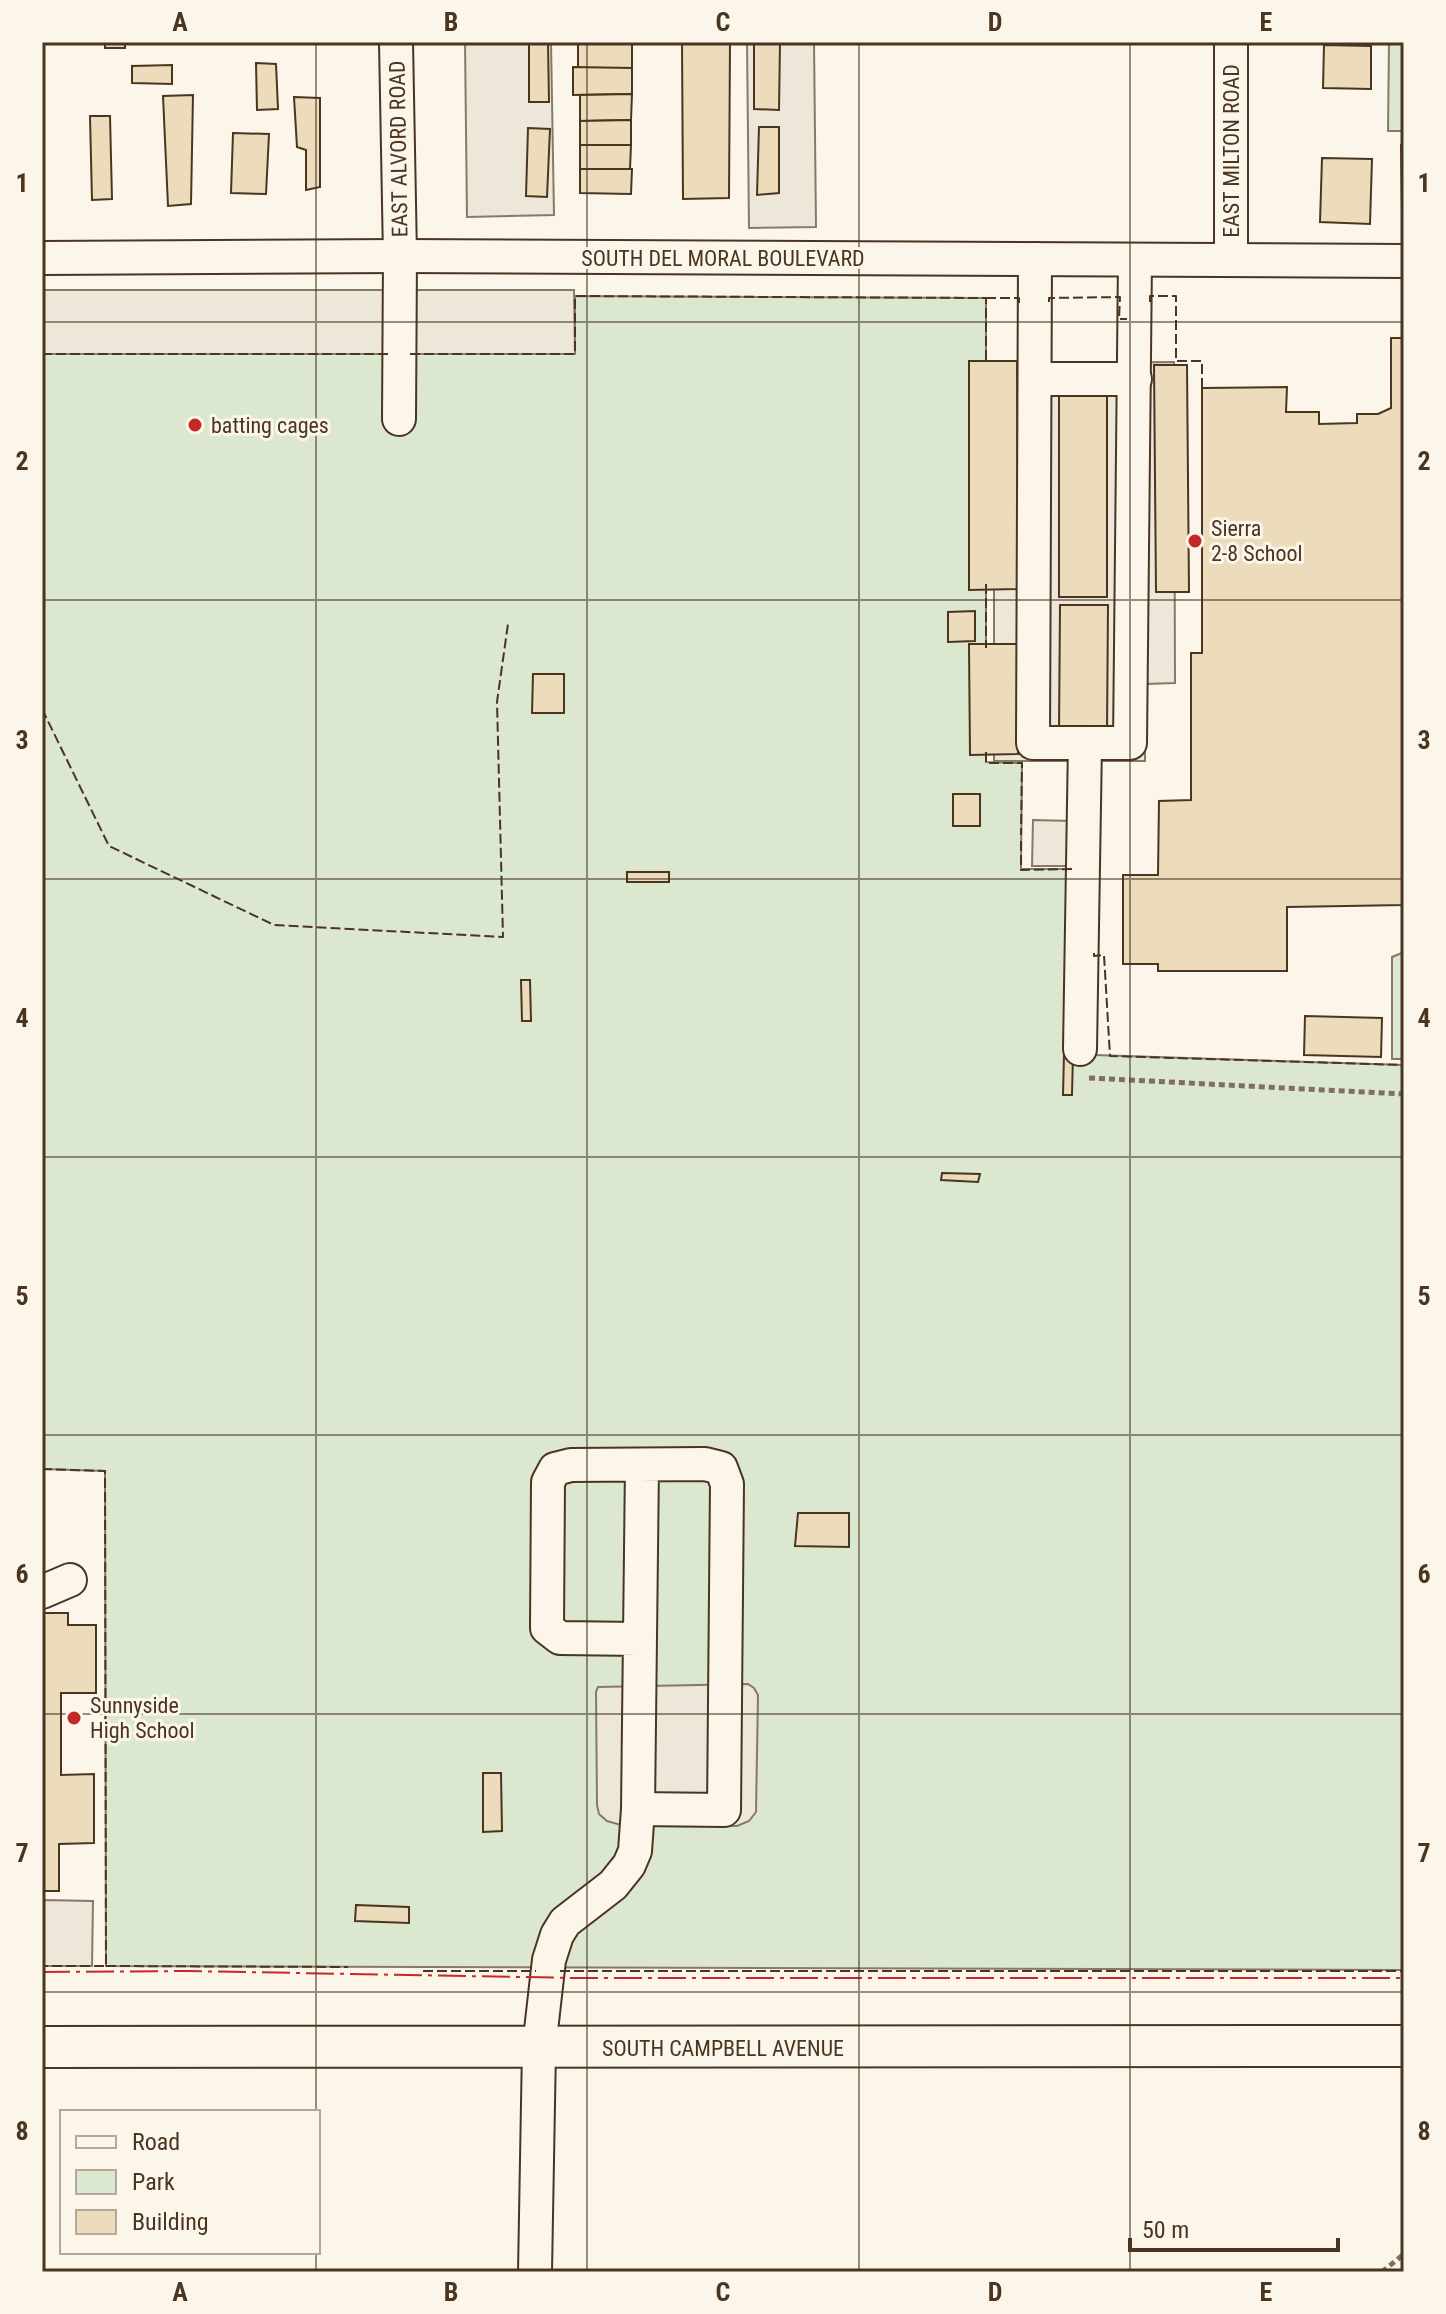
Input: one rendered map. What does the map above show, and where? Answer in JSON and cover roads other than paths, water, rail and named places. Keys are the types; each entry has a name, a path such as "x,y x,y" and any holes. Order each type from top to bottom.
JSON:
{"main road":[{"name":"SOUTH CAMPBELL AVENUE","path":"42,2047 1404,2046"}],"street":[{"name":"EAST ALVORD ROAD","path":"396,42 399,419"},
{"name":"EAST MILTON ROAD","path":"1231,42 1231,260"},
{"name":"SOUTH DEL MORAL BOULEVARD","path":"42,258 400,256 1404,261"},
{"path":"1035,259 1033,743 1130,743 1135,260"},
{"path":"1035,379 1135,379"},
{"path":"1080,1049 1085,743"},
{"path":"638,1809 724,1810 727,1484 721,1468 705,1464 571,1465 555,1469 548,1482 547,1628 560,1638 639,1639"},
{"path":"535,2272 539,2048 549,1960 565,1922 621,1877 635,1851 642,1465"}],"place":[{"name":"batting cages","path":"195,425"},
{"name":"Sierra 2-8 School","path":"1195,541"},
{"name":"Sunnyside High School","path":"74,1718"}]}
